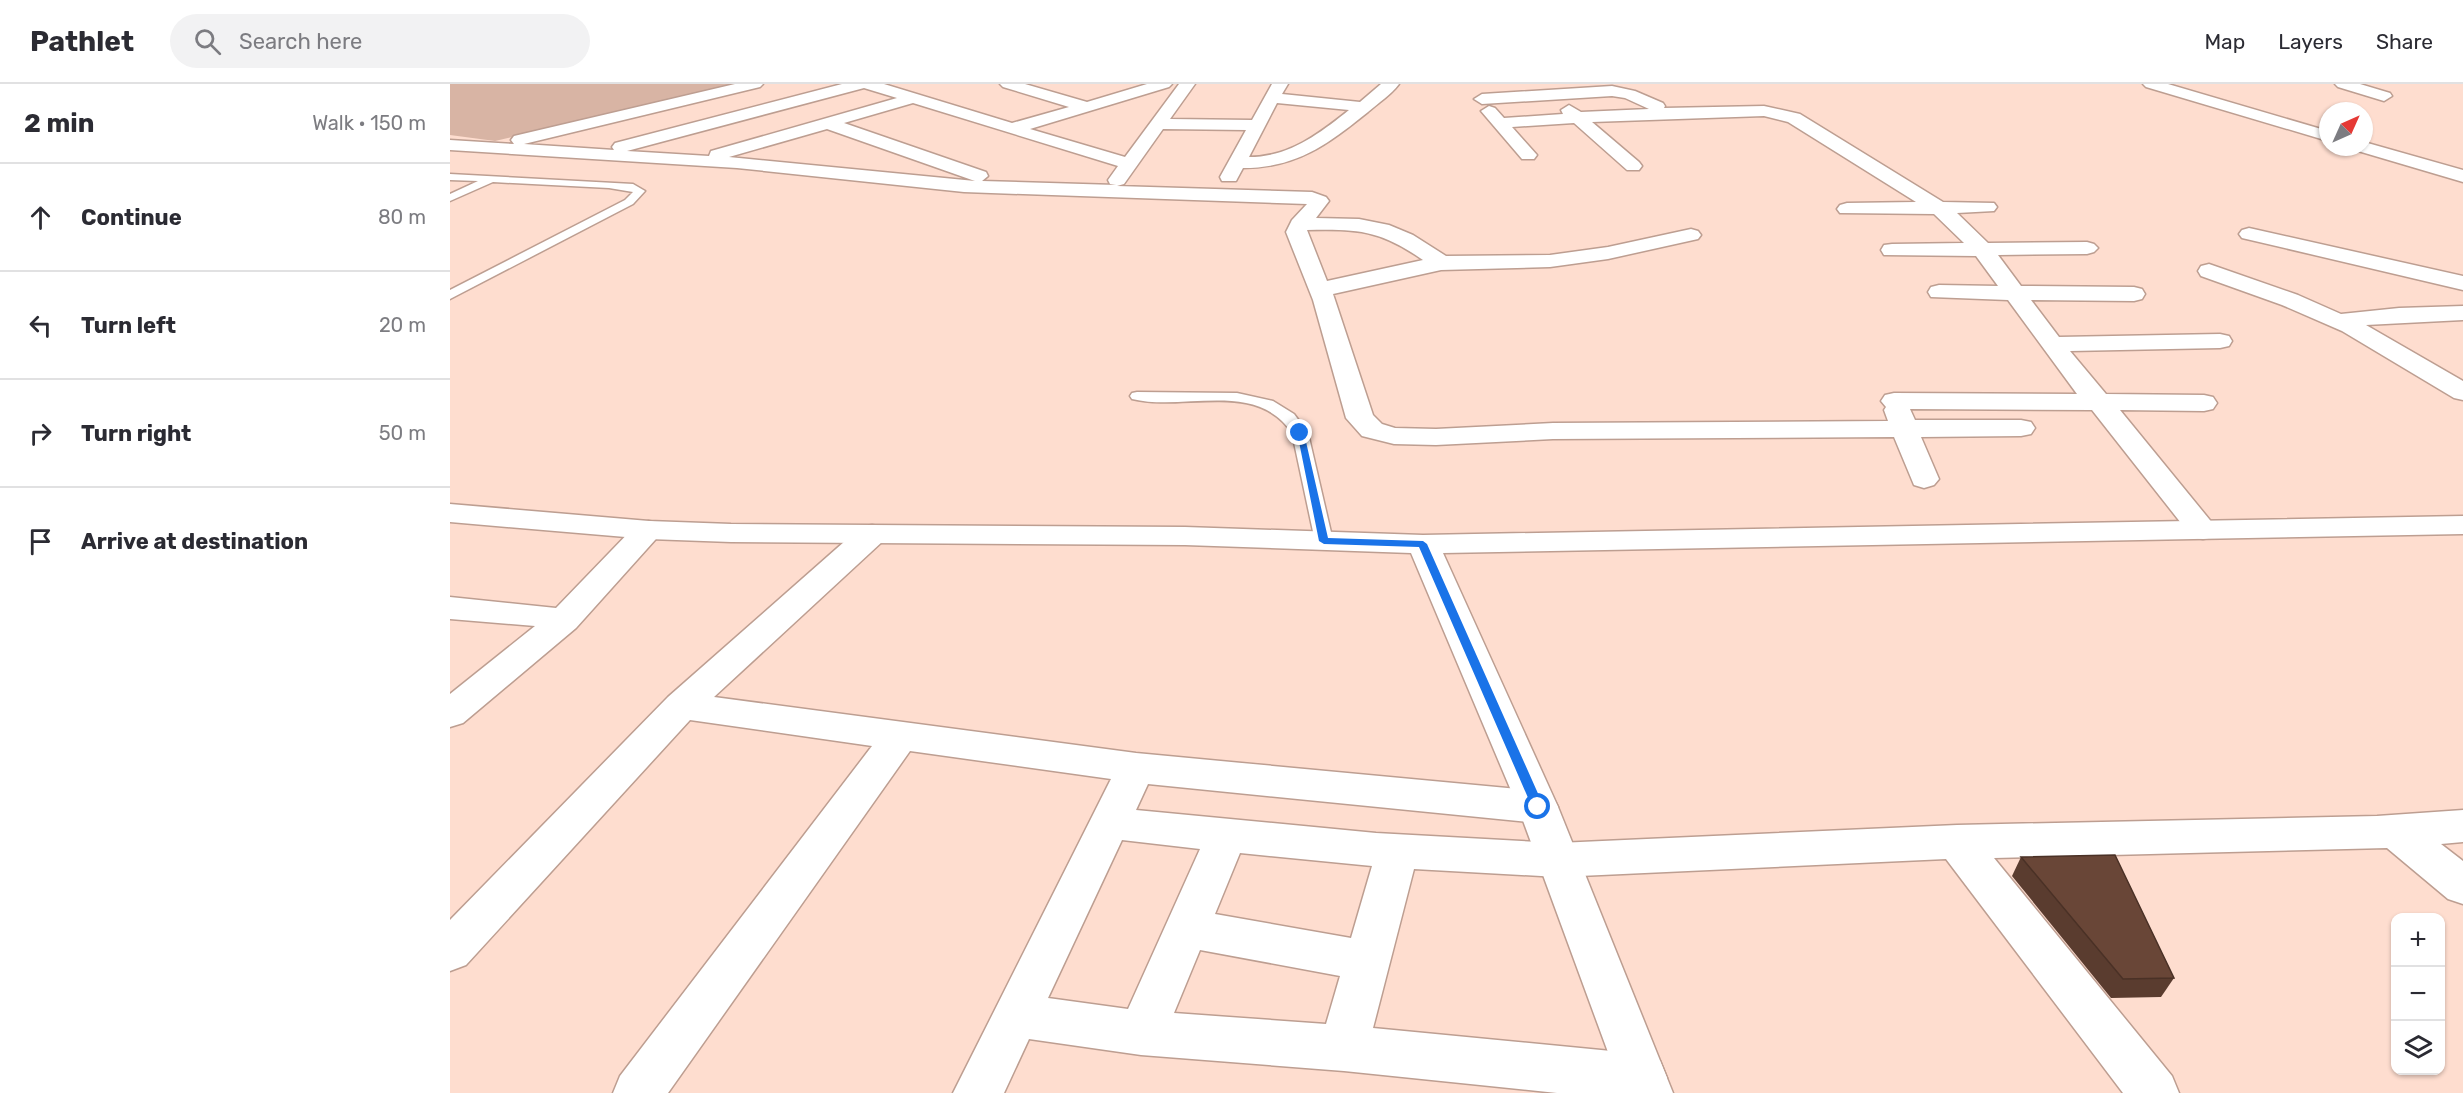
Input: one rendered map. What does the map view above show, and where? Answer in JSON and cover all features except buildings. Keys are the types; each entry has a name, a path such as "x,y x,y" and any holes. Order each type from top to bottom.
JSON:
{"street":[{"path":"488,148 755,84"},
{"path":"592,154 860,84"},
{"path":"868,84 1130,164"},
{"path":"1008,84 1084,106"},
{"path":"1011,129 1160,84"},
{"path":"1108,192 1186,84"},
{"path":"1237,162 1271,161 1295,154 1364,106 1391,84"},
{"path":"1473,84 1498,123 1527,155"},
{"path":"2151,84 2319,133"},
{"path":"2343,84 2384,96"},
{"path":"1220,195 1276,91 1364,106"},
{"path":"1482,99 1622,92 1677,113"},
{"path":"1553,94 1575,118 1633,166"},
{"path":"696,161 914,98"},
{"path":"1498,123 1677,113 1764,111 1785,114 1941,209 1982,249 2079,382 2099,402 2204,530"},
{"path":"827,123 1015,187"},
{"path":"1159,124 1257,126"},
{"path":"450,145 696,161 964,186 1108,192 1293,195 1312,198 1319,201 1299,224 1296,232 1319,290 1360,418 1372,430 1394,435 1436,437 1553,430 2021,428"},
{"path":"2373,150 2463,176"},
{"path":"1847,209 1987,207"},
{"path":"1299,224 1347,224 1393,233 1441,263"},
{"path":"2249,234 2463,283"},
{"path":"1319,290 1441,263 1550,261 1608,254 1691,235"},
{"path":"1892,250 2087,248"},
{"path":"2209,271 2290,300 2339,321 2463,392"},
{"path":"1939,292 2134,294"},
{"path":"2339,321 2399,315 2463,313"},
{"path":"2051,344 2220,341"},
{"path":"2436,376 2463,373"},
{"path":"1924,479 1890,391 2099,402 2204,403"},
{"path":"450,513 649,530 1185,536 1423,544 2463,525"},
{"path":"450,714 564,620 649,530"},
{"path":"450,951 681,706 872,534"},
{"path":"1016,1015 1141,1033 1344,1048 1645,1086 1538,807 1423,544"},
{"path":"450,608 534,615 564,620"},
{"path":"681,706 1136,768 1538,807"},
{"path":"638,1093 900,736"},
{"path":"978,1093 1136,768"},
{"path":"1109,823 1397,851 1558,860 1957,842 2396,831 2463,826"},
{"path":"2396,831 2463,886"},
{"path":"1141,1033 1227,835"},
{"path":"1957,842 2154,1093"},
{"path":"1344,1048 1397,851"},
{"path":"1186,928 1367,961"}],"lane":[{"path":"450,177 609,185 633,187 640,191 629,202 450,295"},
{"path":"450,198 491,179"},
{"path":"1137,396 1237,397 1268,404 1289,417 1300,433 1324,541"}],"shaded area":[{"path":"450,84 735,84 495,141 450,135"}],"route":[{"path":"1300,433 1324,541 1423,544 1538,807"}]}
